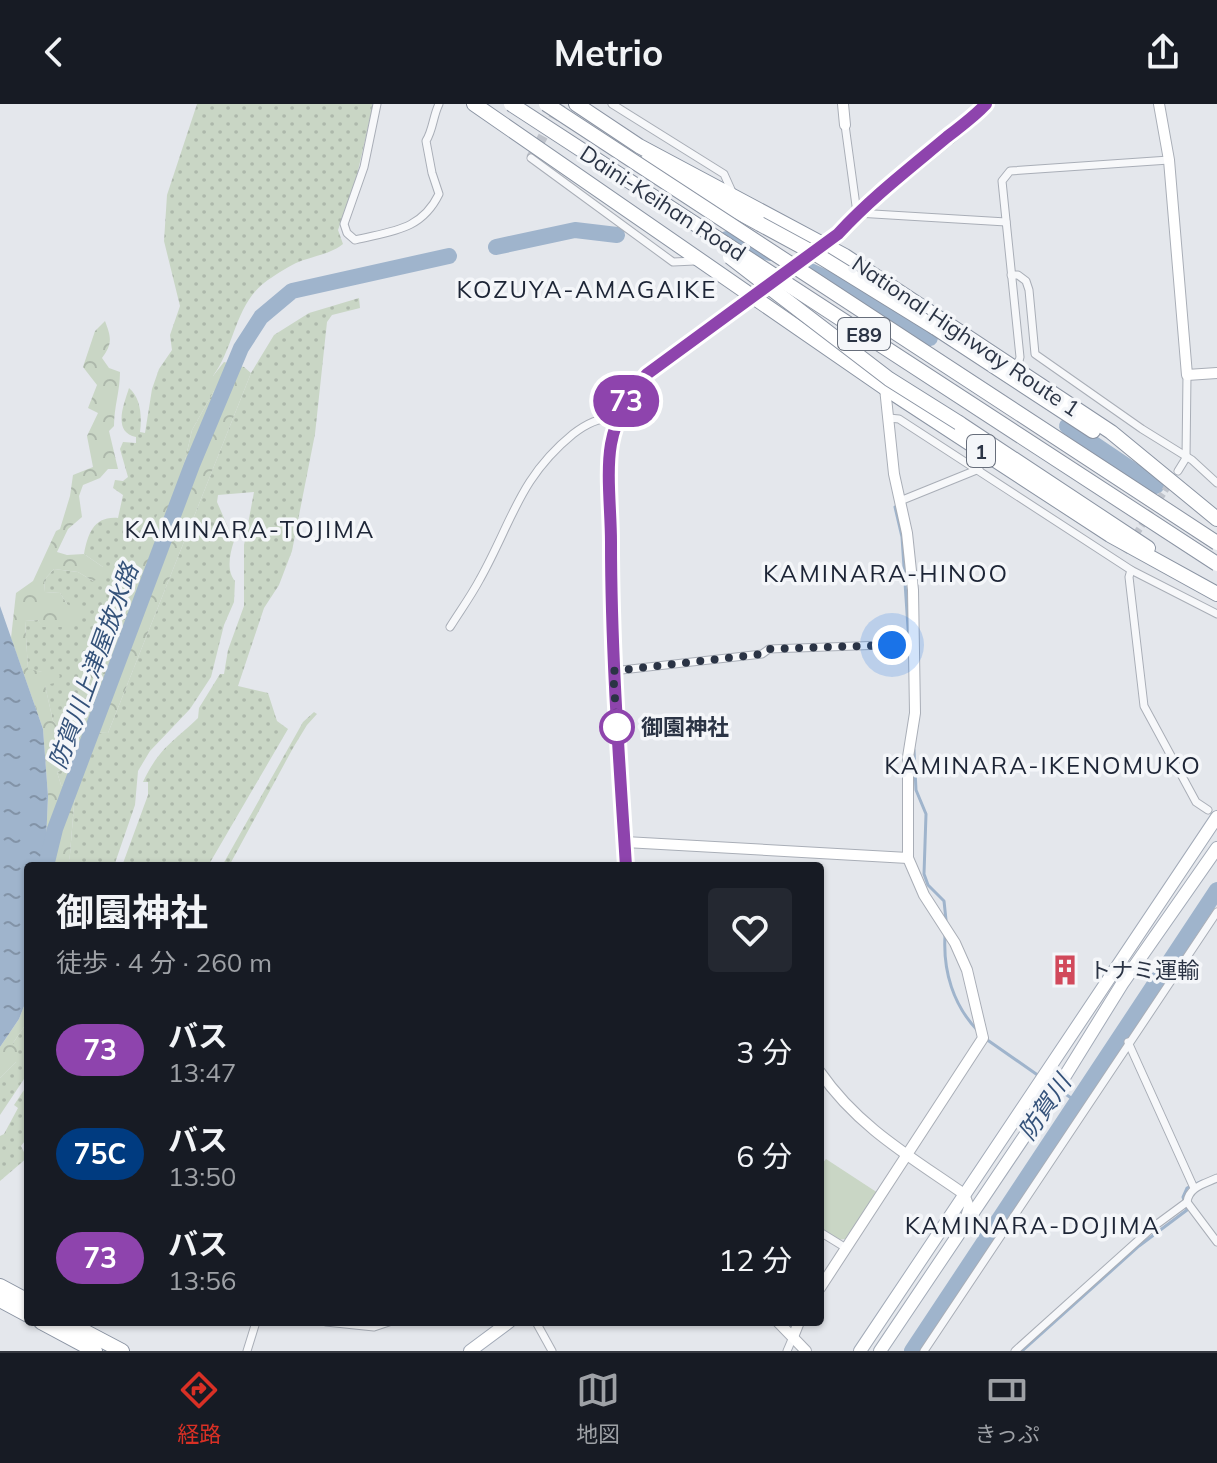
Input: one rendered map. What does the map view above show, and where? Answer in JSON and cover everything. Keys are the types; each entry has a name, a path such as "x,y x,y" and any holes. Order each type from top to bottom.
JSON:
{"highway":[{"name":"1","path":"474,104 701,260 758,292 885,388 1110,535 1212,592"},
{"name":"Daini-Keihan Road","path":"511,104 1217,564"},
{"name":"Daini-Keihan Road","path":"546,104 1217,543"},
{"name":"National Highway Route 1","path":"576,104 639,146 819,248 845,256 1172,472 1217,519"},
{"path":"582,128 819,256 934,327 1071,418 1172,472"},
{"path":"557,134 696,232 889,379 1123,530 1212,592"},
{"path":"0,1286 24,1299"},
{"path":"0,1300 24,1313"},
{"path":"48,1326 95,1351"},
{"path":"75,1326 122,1351"}],"main road":[{"path":"626,862 613,671 611,445 627,399 647,374 819,248 986,104"},
{"path":"860,1351 1212,814"},
{"path":"880,1351 1065,1076 1122,984 1217,848"},
{"path":"470,1351 504,1326"}],"street":[{"path":"377,104 364,167 344,224 347,233 355,240 406,227 425,217 437,199 439,194 426,141 439,104"},
{"path":"612,104 724,174 734,198"},
{"path":"843,104 857,213 1006,222"},
{"path":"1159,104 1169,160 1187,375 1186,458 1172,472"},
{"path":"531,158 673,262 701,260"},
{"path":"1017,369 1020,357 1002,181 1010,171 1169,160"},
{"path":"1011,275 1018,275 1026,281 1029,290 1035,354 1192,460 1217,483"},
{"path":"1187,375 1217,373"},
{"path":"824,1282 983,1038 967,970 955,943 924,895 908,858 908,757 915,713 913,590 907,533 894,474 885,388"},
{"path":"450,627 481,578 519,497 548,457 560,443 590,423 606,416 618,418"},
{"path":"889,418 899,419 980,469 1131,570 1217,614"},
{"path":"900,501 980,469"},
{"path":"1119,561 1124,552"},
{"path":"1131,570 1129,577 1144,706 1196,802 1212,814"},
{"path":"613,671 762,654 769,649 914,644"},
{"path":"625,842 908,858"},
{"path":"785,862 786,852"},
{"path":"924,1351 1217,912"},
{"path":"1128,1042 1194,1188"},
{"path":"824,1077 850,1112 964,1194 969,1207 964,1225"},
{"path":"1217,1178 1194,1188 1187,1202 1217,1242"},
{"path":"1015,1351 1153,1227 1187,1202"},
{"path":"824,1234 846,1248"},
{"path":"247,1351 255,1326"},
{"path":"538,1326 552,1351"},
{"path":"782,1326 806,1351"},
{"path":"787,1351 797,1326"}],"green space":[{"path":"197,104 372,104 372,110 357,175 338,230 343,244 280,272 254,292 247,303 213,376 214,391 192,430 185,461 118,616 96,677 100,718 87,728 61,732 53,721 42,672 28,670 25,621 38,620 43,627 52,626 67,604 60,593 45,592 44,580 54,569 78,572 93,581 103,567 84,554 94,527 103,520 118,518 123,495 113,488 115,480 123,481 128,477 120,449 123,442 136,443 136,437 129,434 122,424 127,394 129,388 136,397 141,414 140,432 145,433 152,389 159,369 172,350 170,335 180,306 164,241 167,195"},
{"path":"359,298 360,308 332,315 327,322 315,434 292,551 279,585 264,608 238,686 268,693 277,721 288,729 210,862 123,862 148,795 148,782 143,782 161,753 198,718 199,708 220,674 224,674 228,650 244,606 244,545 254,492 218,495 217,502 234,541 230,567 235,581 234,602 224,625 211,677 190,709 150,751 138,771 135,805 115,862 69,862 75,793 61,785 57,772 86,763 73,755 72,743 84,732 108,733 251,373 274,335 309,313"},
{"path":"105,321 110,340 102,358 109,368 120,372 114,426 109,431 118,469 108,469 100,478 83,485 79,496 82,517 68,529 57,552 84,554 103,567 104,577 93,581 78,572 54,569 44,580 45,592 60,593 67,604 78,610 82,621 67,627 42,627 38,620 25,621 28,669 42,672 54,669 60,676 55,683 45,685 53,721 61,732 87,728 100,718 97,707 90,706 85,684 96,677 143,542 185,461 192,430 214,391 201,380 213,376 224,362 244,367 251,373 108,733 84,732 72,743 73,754 87,763 57,772 61,785 75,792 69,862 45,862 48,796 43,729 11,638 16,593 33,581 56,531 60,529 73,475 93,467 87,436 98,413 88,408 97,385 83,367 95,331"},
{"path":"314,712 317,714 293,748 231,862 224,862 303,722"},
{"path":"24,1006 24,1027 13,1043 18,1049 16,1062 0,1078 0,1047"},
{"path":"24,1027 24,1079 0,1115 0,1078 16,1062 13,1043"},
{"path":"24,1090 24,1142 21,1146 24,1160 0,1181 0,1136 18,1108 14,1105"},
{"path":"826,1159 878,1193 845,1239 838,1240 824,1231"}],"water":[{"path":"0,606 43,729 48,796 45,862 24,862 24,1006 0,1047"}],"waterway":[{"name":"防賀川上津屋放水路","path":"496,247 575,230 617,235"},
{"name":"防賀川上津屋放水路","path":"727,239 770,253"},
{"name":"防賀川上津屋放水路","path":"47,862 55,829 192,465 241,348 261,317 292,291 449,256"},
{"name":"防賀川上津屋放水路","path":"806,269 863,295 930,338"},
{"name":"防賀川上津屋放水路","path":"1067,426 1156,486"},
{"path":"895,507 902,537 909,643"},
{"path":"914,750 916,790 926,814 924,874 928,885 944,901 946,920"},
{"name":"防賀川","path":"912,1351 1217,890"},
{"path":"945,936 951,987 962,1010 978,1031"},
{"path":"986,1039 1039,1076"},
{"path":"1058,1089 1077,1102"},
{"path":"1022,1351 1139,1246 1187,1210 1183,1197 1187,1188 1202,1181"}],"tunnel":[{"path":"531,158 561,104"},
{"path":"1124,552 1178,471"}],"bus line":[{"name":"73","path":"626,862 613,671 611,445 627,399 647,374 838,234 857,213 951,133 971,120 986,104"}],"place":[{"name":"御園神社","path":"617,727"},
{"name":"トナミ運輸","path":"1065,970"}],"district":[{"name":"KOZUYA-AMAGAIKE","path":"587,289"},
{"name":"KAMINARA-TOJIMA","path":"250,529"},
{"name":"KAMINARA-HINOO","path":"886,573"},
{"name":"KAMINARA-IKENOMUKO","path":"1043,765"},
{"name":"KAMINARA-DOJIMA","path":"1033,1225"}],"route":[{"path":"617,727 613,671 762,654 769,649 892,645"}]}
